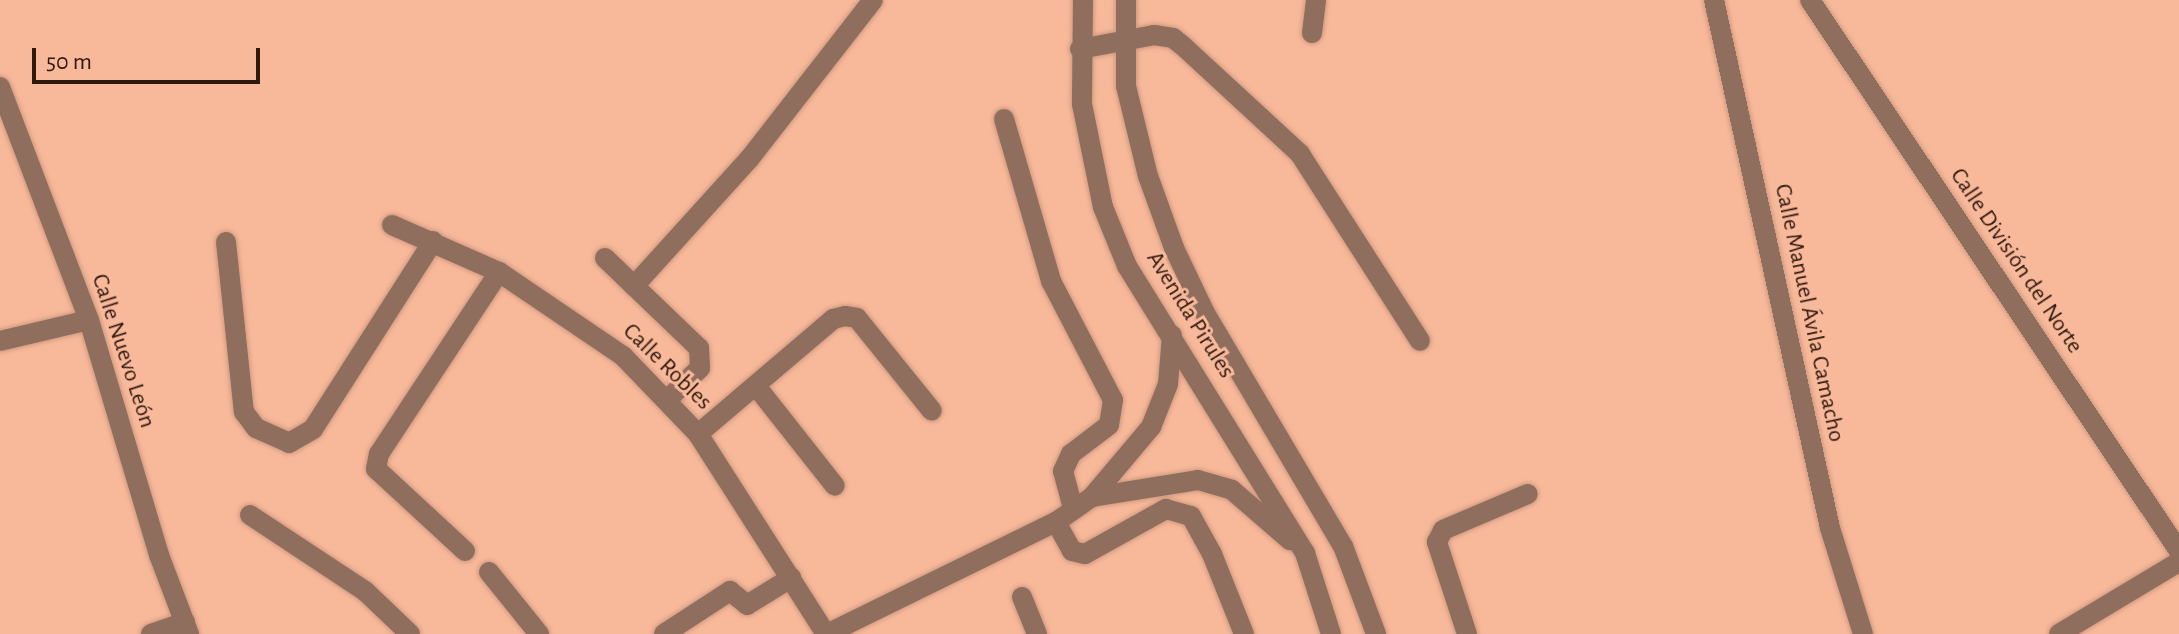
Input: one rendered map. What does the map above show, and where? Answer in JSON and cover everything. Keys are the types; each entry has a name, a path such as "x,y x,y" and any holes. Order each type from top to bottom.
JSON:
{"street":[{"path":"634,286 750,158 873,0"},
{"name":"Avenida Pirules","path":"1083,0 1080,49 1082,104 1103,207 1127,266 1305,553 1331,634"},
{"name":"Avenida Pirules","path":"1126,0 1123,42 1126,86 1145,161 1174,248 1205,313 1343,546 1376,634"},
{"path":"1312,33 1316,0"},
{"name":"Calle Manuel Ávila Camacho","path":"1714,0 1830,528 1863,634"},
{"name":"Calle División del Norte","path":"1810,0 2179,551"},
{"path":"1080,49 1154,35 1173,38 1300,154 1420,341"},
{"name":"Calle Nuevo León","path":"0,87 89,320 159,555 187,628"},
{"path":"1004,119 1051,281 1113,400 1109,425 1071,454 1063,471 1073,508"},
{"name":"Calle Robles","path":"392,225 499,272 623,356 668,399 698,434 826,634 1056,522 1092,497 1151,427 1168,384 1172,335"},
{"path":"226,242 244,412 256,428 289,443 313,429 433,241"},
{"path":"605,258 699,348 700,368 668,399"},
{"path":"465,551 376,469 379,454 499,272"},
{"path":"698,434 833,319 845,316 857,318 932,411"},
{"path":"0,341 89,320"},
{"path":"756,386 835,486"},
{"name":"Calle Robles","path":"1092,497 1198,480 1232,490 1305,553"},
{"path":"1467,634 1437,542 1443,530 1528,494"},
{"path":"1056,522 1072,551 1085,554 1166,509 1191,516 1212,554 1244,634"},
{"path":"250,515 365,591 410,634"},
{"path":"2059,634 2179,562"},
{"path":"489,572 539,634"},
{"path":"664,634 730,591 747,605 791,578"},
{"path":"1022,597 1037,634"},
{"path":"151,634 187,628"}]}
